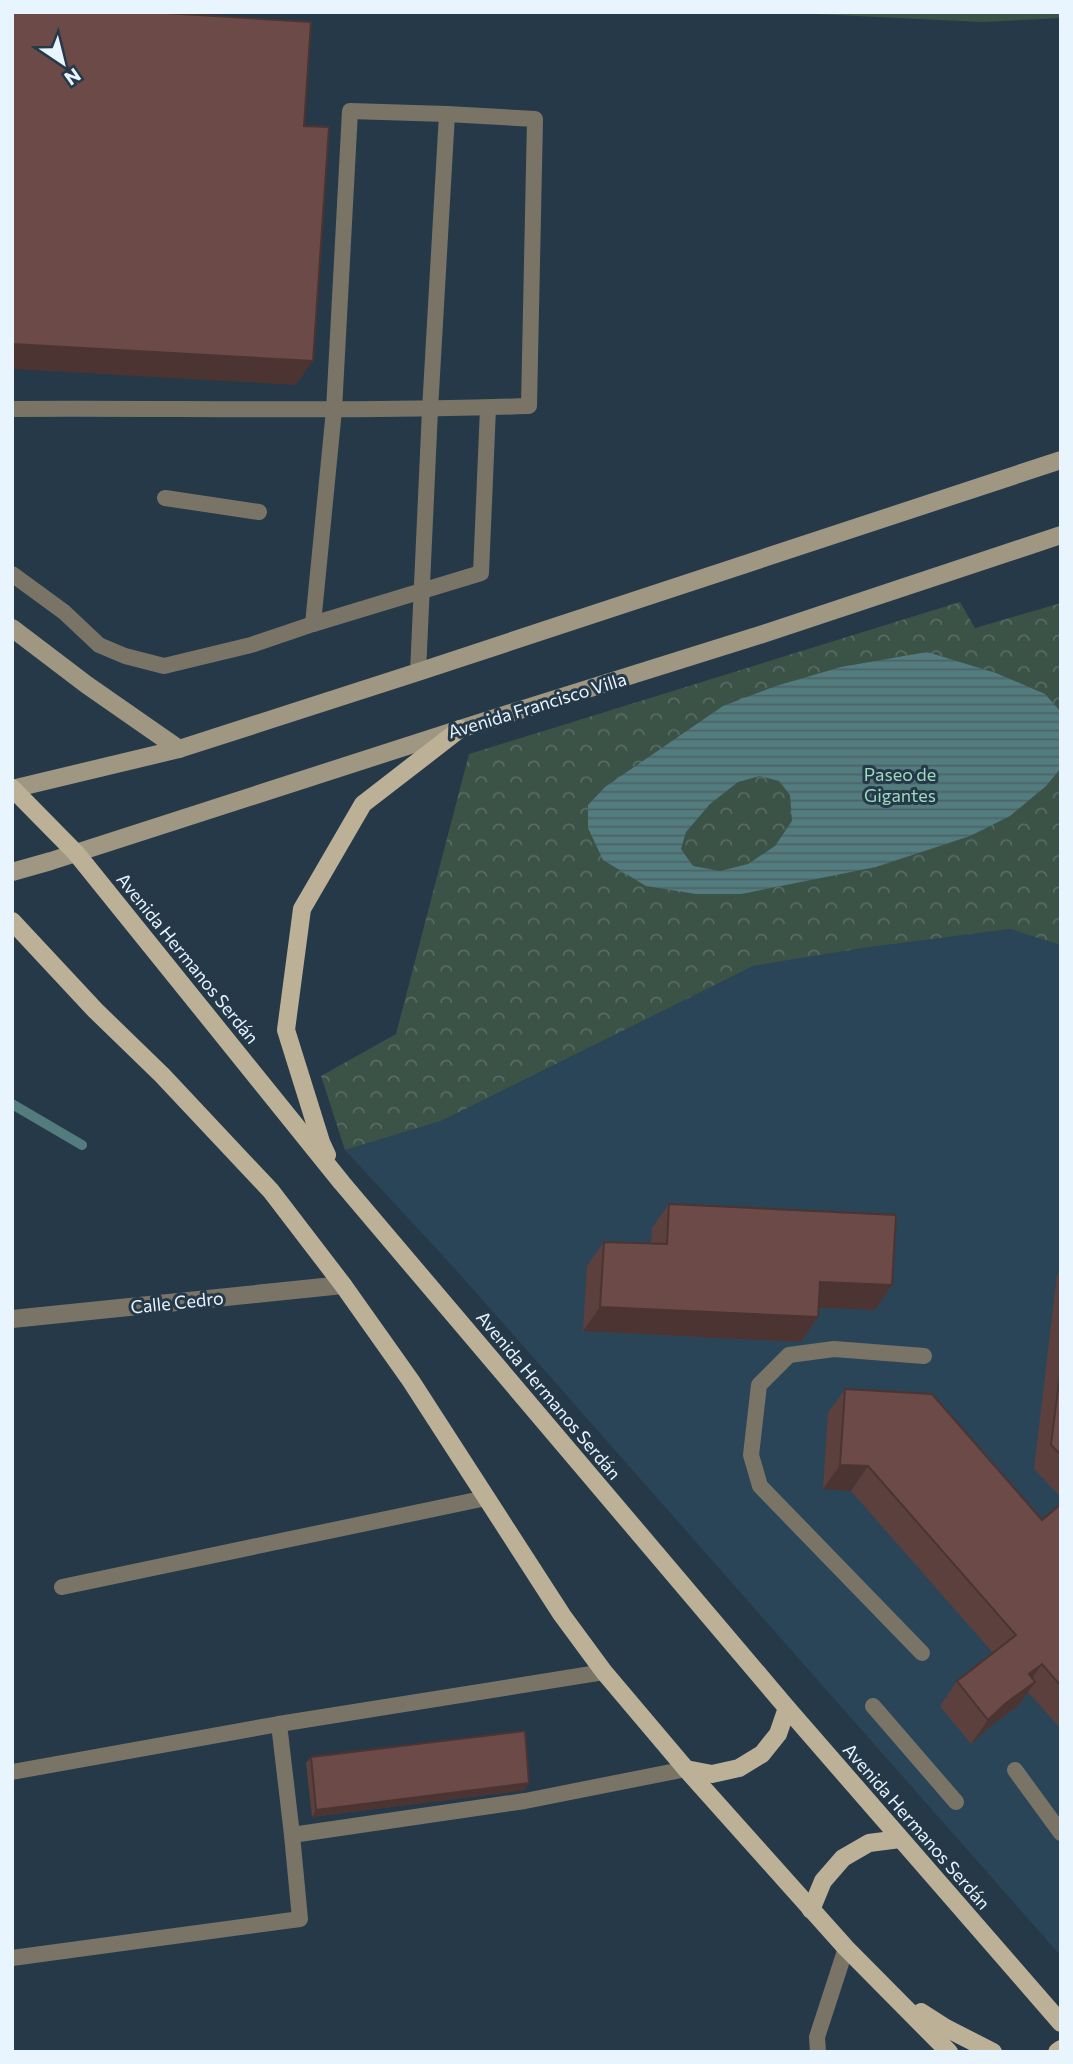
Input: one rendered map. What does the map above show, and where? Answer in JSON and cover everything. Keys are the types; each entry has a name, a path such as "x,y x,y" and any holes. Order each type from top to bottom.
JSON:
{"main road":[{"path":"12,788 179,749 1061,460"},
{"name":"Avenida Francisco Villa","path":"12,872 769,632 1061,535"},
{"path":"12,628 87,685 179,749"},
{"path":"342,1183 321,1142 286,1030 302,909 363,804 460,729"},
{"name":"Avenida Hermanos Serdán","path":"12,788 76,853 342,1183 787,1708 1061,2023"},
{"path":"12,921 271,1191 411,1381 562,1615 604,1672 811,1910 949,2052"},
{"path":"686,1769 712,1774 739,1768 762,1754 778,1734 787,1708"},
{"path":"811,1910 823,1881 843,1858 870,1843 900,1839"},
{"path":"897,1998 946,2028 993,2052"}],"street":[{"name":"Calle Cedro","path":"12,1319 342,1285"}],"lane":[{"path":"12,409 334,410 430,410 529,406 535,119 350,111 334,410 313,624"},
{"path":"418,672 447,114"},
{"path":"12,574 64,612 99,645 125,656 164,666 251,645 481,573 488,408"},
{"path":"164,498 259,512"},
{"path":"922,1653 760,1486 751,1455 759,1385 789,1355 834,1349 924,1356"},
{"path":"62,1587 486,1498"},
{"path":"12,1772 279,1724 604,1672"},
{"path":"873,1706 956,1802"},
{"path":"12,1958 300,1919 279,1724"},
{"path":"292,1835 525,1801 686,1769"},
{"path":"1015,1770 1061,1833"},
{"path":"818,2052 817,2037 846,1948"}],"shaded area":[{"path":"927,652 996,673 1045,694 1061,712 1061,768 1046,786 1010,816 970,836 876,867 741,894 696,894 646,886 603,860 588,828 588,805 605,787 723,706 776,686 841,667","holes":["760,776 779,781 790,795 792,821 775,846 748,864 720,871 693,866 681,849 686,832 710,804 738,782"]},
{"path":"1010,929 1061,944 1061,1956 457,1271 345,1150 441,1121 752,966"}],"green space":[{"path":"774,12 1061,12 1061,18 982,22"},
{"name":"Paseo de Gigantes","path":"960,602 975,628 1061,603 1061,945 1010,929 863,948 753,966 441,1121 345,1150 321,1076 396,1034 469,754"}],"building":[{"path":"12,12 149,12 311,22 304,126 329,127 313,361 12,344"},
{"path":"669,1204 896,1215 892,1285 820,1282 818,1317 600,1307 604,1242 667,1244"},
{"path":"1061,1365 1061,1455 1051,1445"},
{"path":"845,1389 932,1394 1042,1520 1061,1504 1061,1686 1042,1664 1029,1674 1035,1682 988,1720 957,1681 1016,1635 868,1466 840,1465"},
{"path":"525,1731 529,1783 316,1810 311,1757"}],"waterway":[{"path":"12,1104 82,1145"}]}
